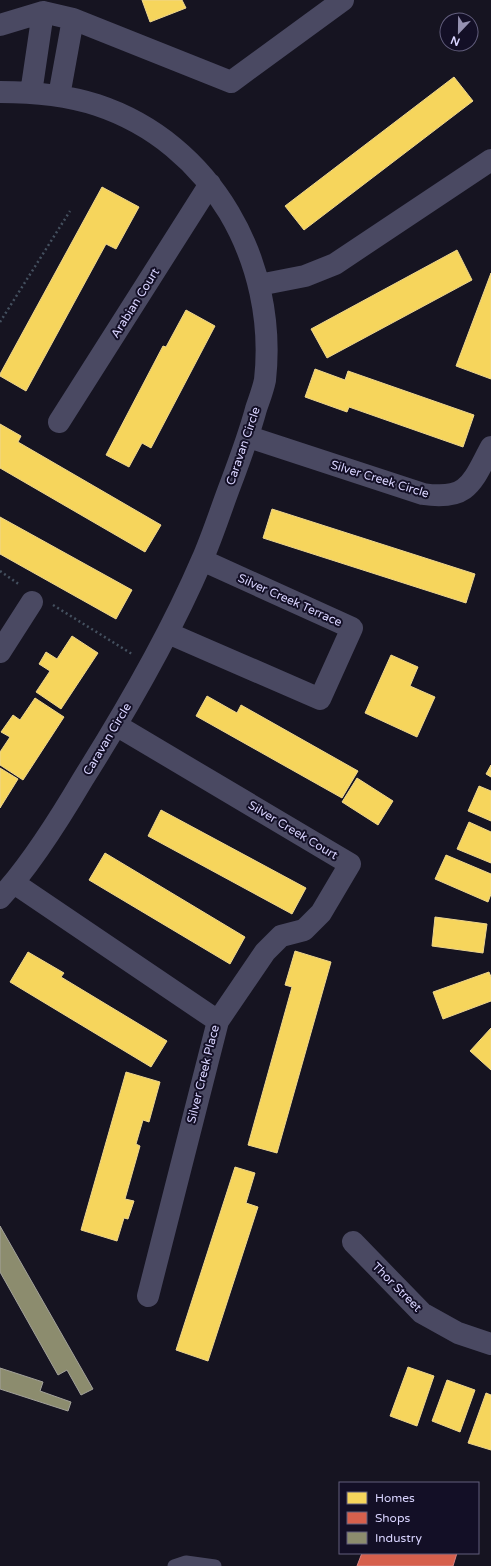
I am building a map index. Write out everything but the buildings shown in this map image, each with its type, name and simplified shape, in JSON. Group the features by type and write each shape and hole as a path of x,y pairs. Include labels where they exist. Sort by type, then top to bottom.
{"street":[{"path":"0,25 35,9 73,19 231,82 343,0"},
{"path":"31,93 35,9"},
{"path":"59,96 73,19"},
{"name":"Caravan Circle","path":"0,92 59,96 98,106 145,129 168,144 193,165 210,184 231,213 243,238 259,285 265,324 266,353 264,382 249,437 202,560 168,633 70,802 7,890"},
{"path":"259,285 304,276 335,264 491,160"},
{"name":"Arabian Court","path":"60,422 210,184"},
{"name":"Silver Creek Circle","path":"249,437 423,494 443,497 462,491 473,480 491,447"},
{"name":"Silver Creek Terrace","path":"168,633 320,699 352,628 202,560"},
{"path":"0,652 34,596"},
{"name":"Silver Creek Court","path":"116,725 350,864 321,913 304,930 281,936 265,952 218,1021"},
{"name":"Silver Creek Place","path":"7,890 218,1021 148,1296"},
{"name":"Thor Street","path":"353,1242 422,1313 458,1333 491,1344"}],"lane":[{"path":"174,1566 186,1562 215,1566"}],"path":[{"path":"0,322 70,211"},
{"path":"0,571 34,596 150,665"}]}
